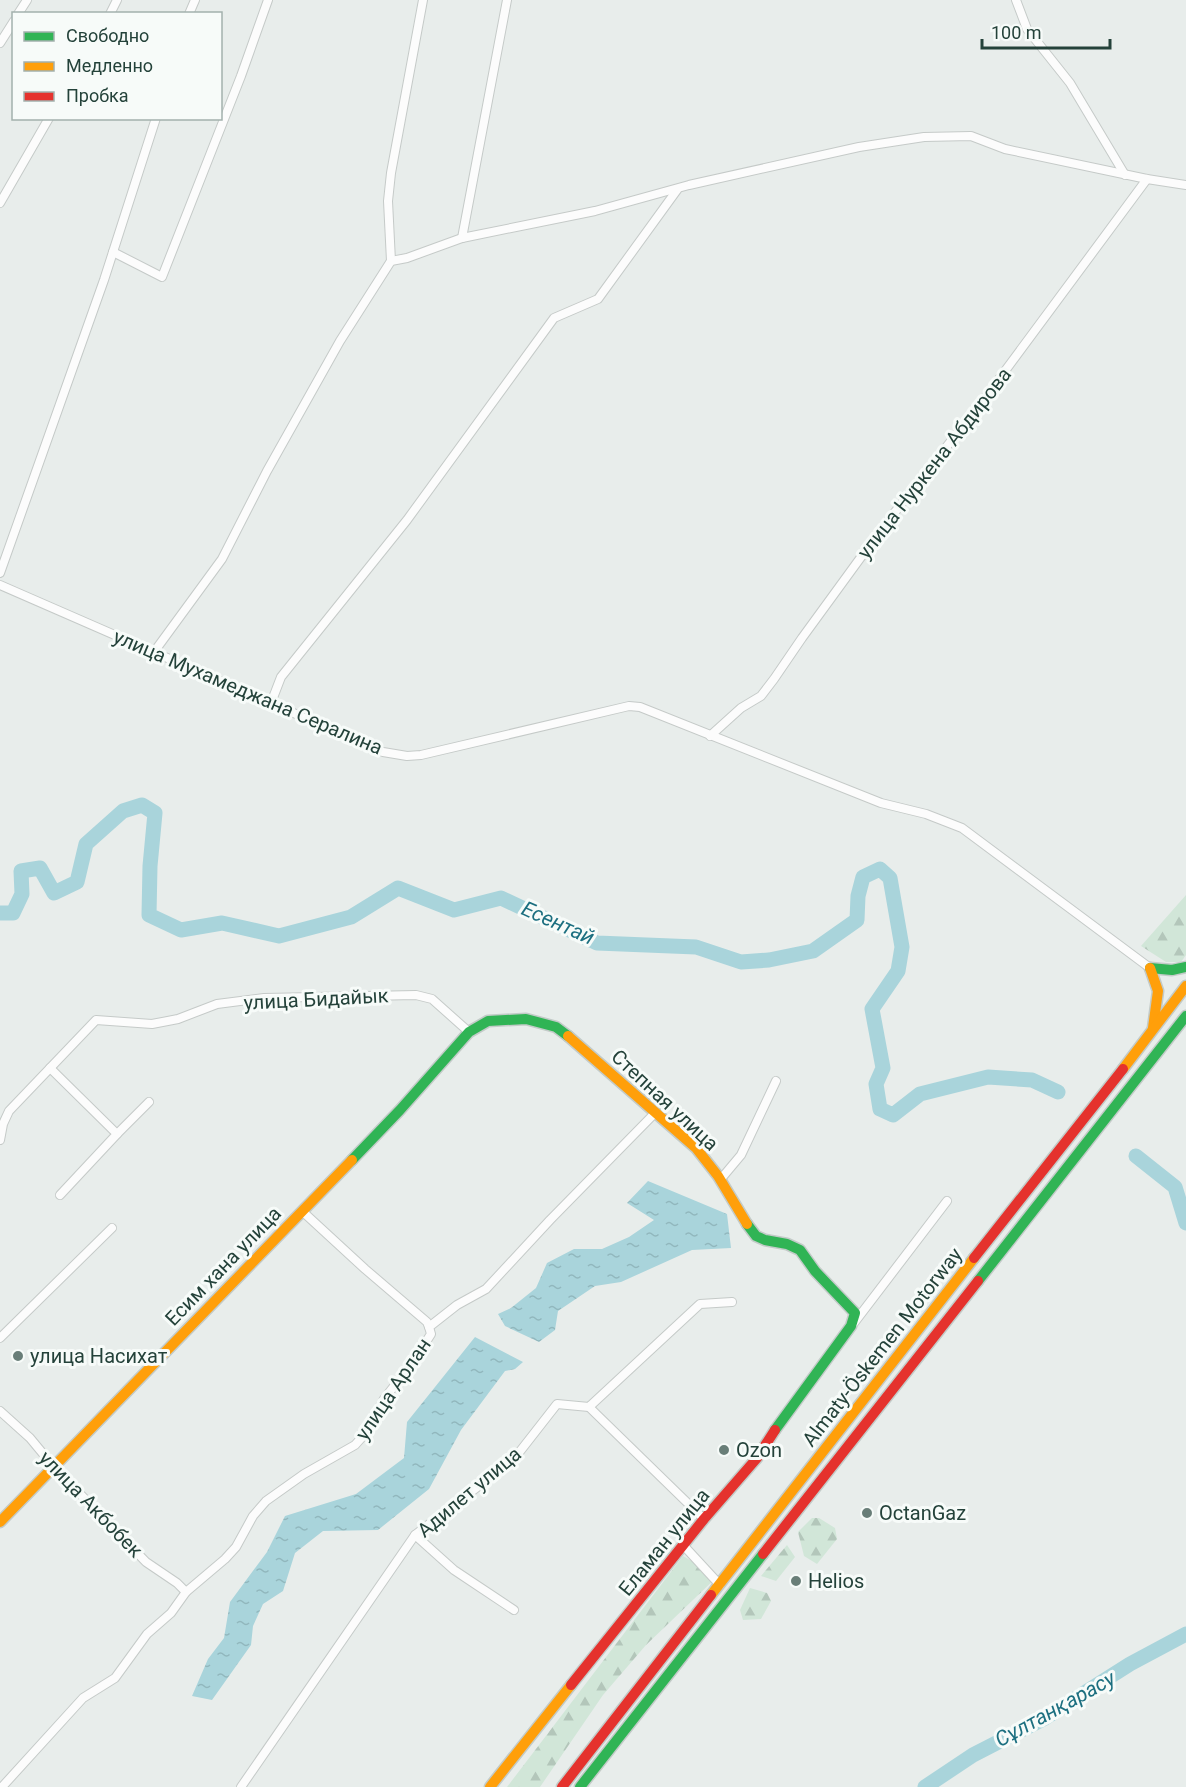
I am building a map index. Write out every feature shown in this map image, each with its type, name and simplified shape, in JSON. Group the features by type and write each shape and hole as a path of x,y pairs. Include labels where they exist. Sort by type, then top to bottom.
{"main road":[{"path":"1152,1032 1158,991 1150,969 1172,970 1186,967"},
{"name":"Almaty-Öskemen Motorway","path":"562,1787 1186,986"},
{"name":"Almaty-Öskemen Motorway","path":"580,1787 1186,1016"},
{"name":"Степная улица","path":"469,1032 488,1021 505,1019 526,1019 556,1027 696,1148 720,1180 756,1236 800,1250 815,1271 855,1313"},
{"name":"Есим хана улица","path":"0,1522 400,1110 469,1032"},
{"name":"Еламан улица","path":"490,1787 704,1519 757,1458 787,1410 851,1326 855,1313"}],"street":[{"path":"113,252 162,277 241,76 268,0"},
{"path":"154,652 222,559 267,471 340,341 391,261 388,201 391,173 423,0"},
{"path":"462,238 507,0"},
{"path":"1016,0 1027,29 1070,83 1125,175"},
{"path":"0,43 12,24"},
{"path":"0,203 48,120"},
{"path":"0,573 113,252 155,120"},
{"path":"391,261 407,258 462,238 596,211 677,189 860,147 924,137 971,136 1005,149 1125,175 1186,185"},
{"name":"улица Нуркена Абдирова","path":"710,736 741,708 760,696 774,679 880,531 986,398 1147,179"},
{"path":"271,703 281,677 407,520 554,318 598,299 677,189"},
{"name":"улица Мухамеджана Сералина","path":"0,585 383,752 406,756 421,755 629,706 640,707 881,803 926,814 962,828 1150,969"},
{"name":"улица Бидайык","path":"50,1068 96,1020 152,1024 178,1019 217,1004 264,998 416,995 432,999 469,1032"},
{"path":"0,1140 3,1124 9,1111 50,1068 117,1134"},
{"path":"720,1180 741,1155 776,1080"},
{"path":"60,1195 149,1102"},
{"name":"улица Арлан","path":"2,1787 83,1698 115,1678 147,1634 171,1613 186,1592 236,1547 253,1516 266,1501 304,1474 355,1445 364,1435 384,1399 432,1334 429,1327 457,1305 486,1289 655,1113"},
{"path":"851,1326 947,1201"},
{"path":"302,1211 427,1322 429,1327"},
{"path":"0,1338 112,1228"},
{"path":"704,1519 589,1407 700,1304 732,1302"},
{"name":"Адилет улица","path":"241,1787 415,1535 514,1459 557,1404 589,1407"},
{"name":"улица Акбобек","path":"0,1411 30,1438 54,1467 146,1562 186,1592"},
{"path":"415,1535 454,1570 514,1610"},
{"path":"684,1546 720,1585"}],"green space":[{"path":"1186,895 1186,955 1181,962 1166,962 1141,946"},
{"path":"812,1518 819,1518 835,1528 837,1539 817,1564 804,1556 798,1532"},
{"path":"787,1545 795,1557 776,1581 761,1576"},
{"path":"683,1556 718,1576 646,1645 603,1695 540,1787 507,1787"},
{"path":"750,1588 767,1593 771,1601 761,1619 743,1620 740,1610"}],"water":[{"path":"648,1181 727,1214 731,1248 692,1250 621,1282 595,1286 558,1311 555,1330 539,1342 505,1326 498,1314 511,1308 536,1288 547,1263 574,1249 602,1249 629,1237 654,1220 627,1203"},
{"path":"475,1337 523,1362 515,1369 505,1371 461,1430 429,1489 378,1530 323,1531 295,1553 283,1591 263,1604 253,1626 251,1645 212,1700 192,1696 208,1659 224,1638 230,1602 267,1552 285,1516 356,1494 404,1458 407,1422"}],"waterway":[{"name":"Есентай","path":"0,913 13,913 22,894 21,871 40,868 54,893 77,882 86,844 123,811 142,805 155,813 150,866 149,915 181,930 222,923 279,936 351,917 398,888 454,910 501,898 597,943 696,947 741,962 769,960 813,951 857,920 858,896 863,877 880,869 890,878 902,947 898,971 872,1009 883,1068 876,1084 880,1109 893,1115 920,1094 988,1077 1032,1080 1058,1092"},
{"name":"Есентай","path":"1136,1156 1175,1187 1186,1223"},
{"name":"Сұлтанқарасу","path":"925,1787 973,1755 1045,1718 1130,1664 1186,1634"}],"traffic: fast":[{"path":"1150,968 1172,970 1186,967"},
{"path":"978,1281 1186,1016"},
{"path":"352,1160 469,1032 488,1021 526,1019 556,1027 568,1036"},
{"path":"747,1224 756,1236 800,1250 815,1271 855,1313 851,1326 775,1430"},
{"path":"580,1787 763,1554"}],"traffic: slow":[{"path":"1150,968 1158,991 1153,1028"},
{"path":"1123,1069 1186,986"},
{"path":"568,1036 696,1148 718,1176 747,1224"},
{"path":"0,1522 352,1160"},
{"path":"711,1595 974,1258"},
{"path":"490,1787 571,1685"}],"traffic: jam":[{"path":"974,1258 1123,1069"},
{"path":"763,1554 978,1281"},
{"path":"571,1685 704,1519 757,1458 775,1430"},
{"path":"562,1787 711,1595"}],"place":[{"name":"улица Насихат","path":"18,1356"},
{"name":"Ozon","path":"724,1450"},
{"name":"OctanGaz","path":"867,1513"},
{"name":"Helios","path":"796,1581"}]}
